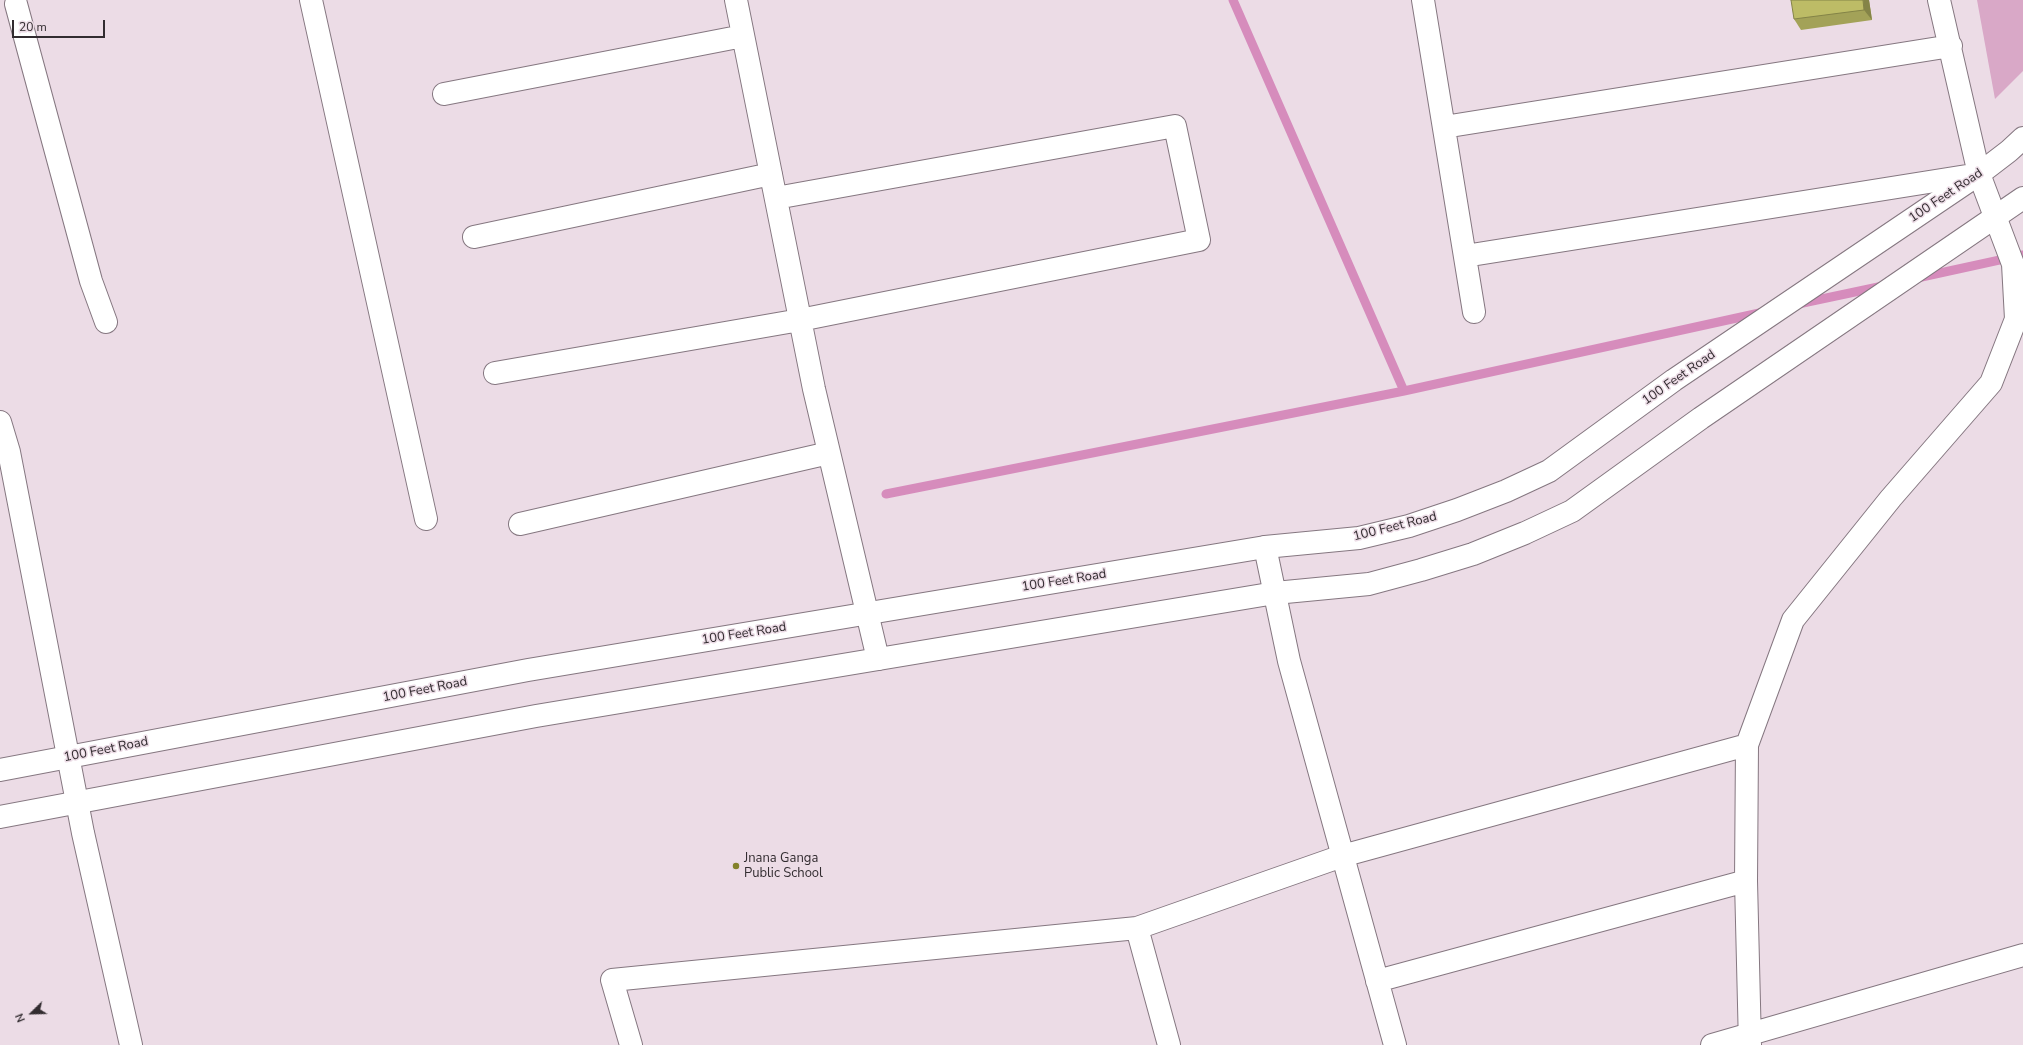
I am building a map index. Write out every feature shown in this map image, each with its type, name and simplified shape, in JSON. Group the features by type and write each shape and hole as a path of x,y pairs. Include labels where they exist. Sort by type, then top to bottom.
{"street":[{"path":"310,0 426,519"},
{"path":"736,0 800,320 829,453 878,659"},
{"path":"1423,0 1474,312"},
{"path":"1750,1040 1746,881 1747,745 1793,620 1891,498 1991,383 2016,319 2013,264 1979,174 1939,0"},
{"path":"16,4 91,282 106,322"},
{"path":"444,94 743,36"},
{"path":"1444,127 1950,46"},
{"path":"495,373 800,320 1199,240 1175,126 776,198"},
{"name":"100 Feet Road","path":"0,770 528,670 1265,547 1359,538 1409,526 1492,496 1549,471 1674,380 1979,174 2023,138"},
{"path":"474,237 771,174"},
{"path":"1465,256 1979,174"},
{"path":"0,817 536,716 1275,593 1369,584 1421,570 1473,554 1525,533 1572,511 1701,418 2023,198"},
{"path":"0,422 11,460 77,802 131,1045"},
{"path":"520,524 829,453"},
{"path":"1265,547 1289,661 1395,1045"},
{"path":"631,1045 612,980 1137,928 1342,856 1747,745"},
{"path":"1377,980 1746,881"},
{"path":"1137,928 1169,1045"},
{"path":"1712,1045 1750,1040 2023,954"}],"shaded area":[{"path":"1977,0 2023,0 2023,71 1995,99"}],"building":[{"path":"1791,0 1863,0 1864,10 1794,19"}],"waterway":[{"path":"1233,0 1404,391"},
{"path":"1917,278 2023,255"},
{"path":"1798,304 1883,286"},
{"path":"886,494 1404,391 1764,312"}],"place":[{"name":"Jnana Ganga Public School","path":"736,866"}]}
